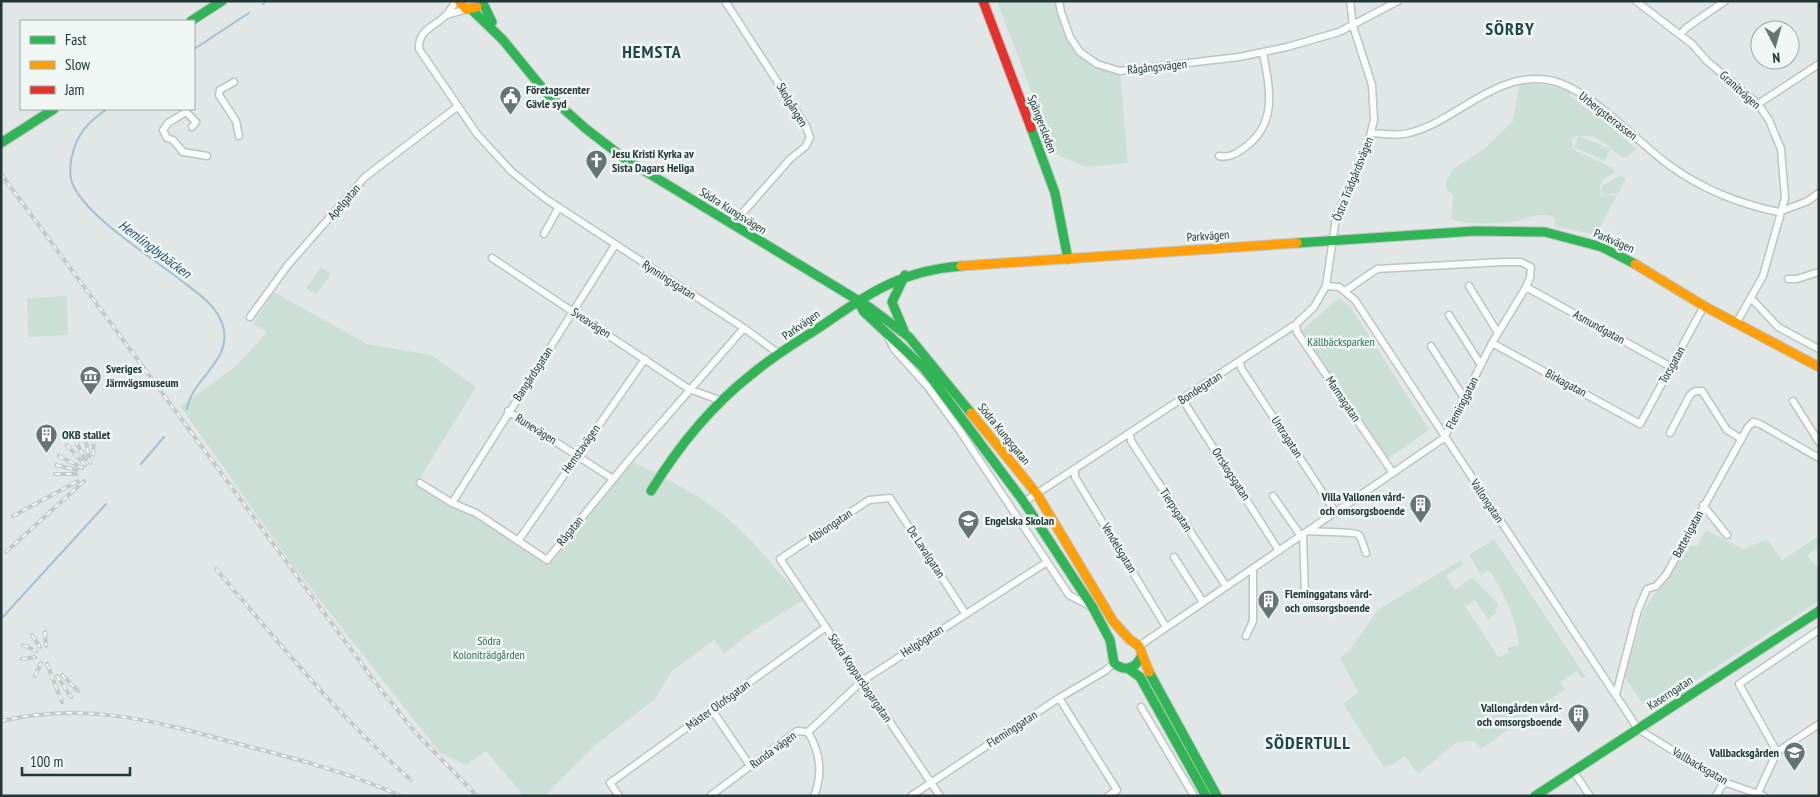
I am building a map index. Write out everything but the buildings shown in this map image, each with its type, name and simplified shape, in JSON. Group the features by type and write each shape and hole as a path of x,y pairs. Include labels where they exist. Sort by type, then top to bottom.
{"main road":[{"path":"193,20 222,1"},
{"name":"Södra Kungsvägen","path":"458,1 495,29"},
{"path":"470,9 478,7 481,1"},
{"name":"Södra Kungsvägen","path":"481,1 495,29 549,96 577,121 625,159 858,301"},
{"name":"Spängersleden","path":"983,1 1055,194 1067,245 1068,259"},
{"path":"1,143 52,110"},
{"name":"Parkvägen","path":"651,491 685,442 744,380 858,301 906,274 938,268 1475,231 1545,232 1602,246 1622,256 1704,306 1819,367"},
{"path":"906,274 892,302 906,334"},
{"name":"Södra Kungsgatan","path":"858,301 864,312 924,368 1024,502 1093,608 1110,640 1114,663"},
{"name":"Södra Kungsgatan","path":"858,301 906,334 1037,494 1113,621 1129,639 1139,646"},
{"name":"Kaserngatan","path":"1535,796 1819,611"},
{"path":"1112,648 1118,642 1129,639"},
{"path":"1139,646 1141,657 1217,796"},
{"path":"1129,669 1137,665 1141,657"},
{"path":"1114,663 1120,668 1129,669 1140,677 1206,796"}],"street":[{"path":"446,15 458,1"},
{"name":"Skolgången","path":"725,1 806,126 810,138 805,147 790,159 732,225"},
{"name":"Rågångsvägen","path":"1060,1 1061,12 1070,37 1080,52 1097,64 1120,71 1201,63 1263,53 1324,37 1353,26"},
{"name":"Östra Trädgårdsvägen","path":"1332,240 1336,217 1371,133 1374,120 1372,85 1353,26 1350,1"},
{"path":"1353,26 1398,1"},
{"name":"Granitvägen","path":"1636,1 1692,44 1707,61 1758,104 1769,120 1781,149 1785,198 1779,212 1763,276 1737,322"},
{"path":"1680,35 1686,28 1725,1"},
{"path":"446,15 470,9"},
{"name":"Rynningsgatan","path":"446,15 426,30 419,40 423,57 480,138 504,165 559,207 744,328 779,354"},
{"path":"1220,156 1228,157 1237,153 1261,135 1269,104 1263,53"},
{"path":"1758,104 1819,64"},
{"name":"Urbergsterrassen","path":"1371,133 1392,135 1412,133 1476,97 1505,85 1531,80 1552,81 1580,93 1669,165 1702,186 1725,197 1779,212"},
{"path":"234,82 220,90 219,95 236,121 239,136"},
{"name":"Apelgatan","path":"250,317 288,265 365,177 457,107"},
{"path":"192,127 196,122 186,112 168,123 163,130 167,138 172,140 183,152 207,156"},
{"path":"1779,212 1808,201 1819,193"},
{"path":"544,234 559,207"},
{"name":"Bondegatan","path":"1024,502 1296,324 1314,307 1326,286 1332,240"},
{"name":"Bangårdsgatan","path":"452,503 508,411 615,245"},
{"name":"Sveavägen","path":"492,258 689,389"},
{"name":"Fleminggatan","path":"1139,646 1444,438 1492,343 1526,287 1531,267 1521,262 1502,262 1377,269 1344,291"},
{"path":"1788,279 1797,279 1819,272"},
{"path":"1326,286 1339,287 1344,291"},
{"path":"1469,286 1498,333"},
{"name":"Asmundgatan","path":"1526,287 1671,367"},
{"name":"Vallongatan","path":"1344,291 1355,300 1444,438 1638,729"},
{"path":"1751,298 1778,327 1819,349"},
{"name":"Torsgatan","path":"1640,424 1704,306"},
{"path":"1450,315 1481,365"},
{"name":"Marmagatan","path":"1296,324 1297,332 1393,473"},
{"name":"Rågatan","path":"420,483 452,503 476,513 547,560 689,389 744,328"},
{"name":"Södra Kungsgatan","path":"886,331 894,349 928,387 960,431 1069,596 1093,608"},
{"name":"Birkagatan","path":"1492,343 1640,424"},
{"path":"1431,346 1464,398"},
{"name":"Hemstavägen","path":"518,541 645,359"},
{"name":"Untragatan","path":"1240,361 1241,368 1336,513"},
{"path":"689,389 722,401"},
{"path":"1670,433 1690,395 1695,391 1702,390 1727,430 1740,438"},
{"name":"Orrskogsgatan","path":"1186,397 1186,405 1279,551"},
{"path":"1793,401 1819,442"},
{"name":"Runevägen","path":"508,411 613,479"},
{"name":"Batterigatan","path":"1616,694 1638,610 1647,589 1656,586 1666,575 1740,438 1753,422 1819,458"},
{"name":"Tierpsgatan","path":"1130,433 1131,441 1226,586"},
{"name":"Vendelsgatan","path":"1075,469 1075,477 1166,626"},
{"path":"1273,496 1304,534 1304,594"},
{"name":"Albiongatan","path":"780,559 869,500 883,497"},
{"name":"De Lavalgatan","path":"883,497 890,498 895,505 965,613"},
{"path":"1703,505 1726,535"},
{"path":"1304,534 1355,532 1359,534 1366,553"},
{"path":"1174,558 1203,602"},
{"name":"Södra Kopparslagargatan","path":"780,559 940,796"},
{"name":"Helgögatan","path":"808,732 862,680 1047,562"},
{"path":"1246,636 1253,621 1253,569"},
{"name":"Mäster Olofsgatan","path":"619,796 610,784 826,628"},
{"path":"1777,752 1739,684 1819,630"},
{"name":"Fleminggatan","path":"911,796 1059,698 1105,671 1114,663"},
{"path":"1059,698 1117,790 1108,796"},
{"path":"1141,707 1194,796"},
{"path":"712,710 751,766"},
{"path":"1761,794 1777,752 1819,724"},
{"name":"Vallbacksgatan","path":"1638,729 1724,782 1761,794"},
{"name":"Runda vägen","path":"710,796 796,731 808,732 819,759 820,781 814,796"},
{"path":"1573,771 1590,796"},
{"path":"1716,796 1724,782"}],"green space":[{"path":"997,1 1059,1 1073,47 1120,71 1128,163 1086,167 1055,154"},
{"path":"1527,83 1546,85 1569,91 1572,98 1597,116 1601,111 1611,119 1607,124 1637,149 1627,157 1622,157 1593,137 1580,136 1572,138 1572,148 1577,152 1606,164 1616,172 1604,179 1600,185 1601,196 1617,195 1596,235 1554,226 1556,218 1544,215 1497,223 1470,223 1451,218 1453,195 1446,189 1446,182 1453,169 1484,149 1513,121 1519,85"},
{"path":"1579,136 1610,149 1605,161 1574,147"},
{"path":"1621,175 1626,179 1618,193 1602,195 1602,186"},
{"path":"321,267 331,274 316,295 306,288"},
{"name":"Södra Koloniträdgården","path":"274,292 367,344 431,355 476,387 420,478 546,561 629,460 685,489 716,509 751,541 804,600 754,630 724,654 714,640 671,672 656,698 593,747 545,796 524,796 486,751 466,765 440,753 294,567 180,406 236,366 267,332 253,324"},
{"path":"67,296 68,335 28,337 27,298"},
{"name":"Källbäcksparken","path":"1339,298 1350,306 1429,430 1387,459 1301,331"},
{"path":"1706,530 1743,549 1767,539 1782,560 1819,536 1819,545 1807,556 1819,569 1819,601 1662,702 1643,704 1624,676 1645,608 1687,545 1697,546"},
{"path":"1494,539 1586,677 1582,679 1577,671 1560,682 1565,689 1481,749 1475,741 1457,742 1418,774 1405,756 1392,765 1384,767 1343,704 1358,692 1340,658 1348,652 1379,609 1461,560 1464,564 1446,576 1455,590 1472,577 1499,605 1495,609 1497,613 1488,619 1475,600 1465,606 1499,658 1509,652 1507,648 1519,645 1509,606 1500,588 1489,570 1481,575 1469,555"}],"waterway":[{"name":"Hemlingbybäcken","path":"263,4 266,1"},
{"name":"Hemlingbybäcken","path":"195,48 249,13"},
{"name":"Hemlingbybäcken","path":"106,110 84,129 77,141 70,167 73,185 81,198 106,224 207,301 216,312 223,326 222,350 190,398 187,409"},
{"name":"Hemlingbybäcken","path":"141,464 164,437"},
{"name":"Hemlingbybäcken","path":"1,619 106,504"}],"railway":[{"path":"1,174 375,682 415,732 477,796"},
{"path":"93,455 94,436"},
{"path":"85,437 90,463"},
{"path":"75,440 85,459"},
{"path":"67,445 85,465"},
{"path":"59,456 82,468"},
{"path":"56,465 77,470"},
{"path":"55,474 76,474"},
{"path":"13,516 78,481"},
{"path":"6,552 84,481"},
{"path":"216,569 334,705 384,756 411,780"},
{"path":"45,632 46,646"},
{"path":"32,635 40,647"},
{"path":"23,645 36,651"},
{"path":"22,659 35,657"},
{"path":"35,676 41,663"},
{"path":"47,664 62,702"},
{"path":"62,675 78,691"},
{"path":"57,676 71,697"},
{"path":"1,721 33,715 64,713 94,714 152,722 303,761 343,773 401,796"}],"traffic: fast":[{"path":"193,20 222,1"},
{"path":"482,1 492,22"},
{"path":"472,10 503,40 548,95 585,128 625,159 869,307 909,337 971,413"},
{"path":"1,143 52,110"},
{"path":"1031,128 1055,193 1068,259"},
{"path":"1297,243 1475,231 1545,232 1602,247 1635,264"},
{"path":"651,491 672,459 709,413 737,386 784,350 868,295 884,287 919,273 961,266"},
{"path":"904,331 892,302 905,275"},
{"path":"858,301 864,312 924,368 1024,502 1093,608 1110,640 1114,663 1122,668 1129,668 1136,664 1141,657"},
{"path":"1535,796 1819,611"},
{"path":"1129,669 1140,677 1206,796"},
{"path":"1149,672 1217,796"}],"traffic: slow":[{"path":"459,1 466,9 477,7"},
{"path":"961,266 1297,243"},
{"path":"1635,264 1704,306 1819,367"},
{"path":"971,413 1037,494 1113,621 1129,639 1139,646 1149,672"}],"traffic: jam":[{"path":"983,1 1031,128"}],"place":[{"name":"Företagscenter Gävle syd","path":"510,116"},
{"name":"Jesu Kristi Kyrka av Sista Dagars Heliga","path":"596,180"},
{"name":"Sveriges Järnvägsmuseum","path":"90,395"},
{"name":"OKB stallet","path":"46,454"},
{"name":"Villa Vallonen vård- och omsorgsboende","path":"1421,523"},
{"name":"Engelska Skolan","path":"969,540"},
{"name":"Fleminggatans vård- och omsorgsboende","path":"1269,620"},
{"name":"Vallongården vård- och omsorgsboende","path":"1578,734"},
{"name":"Vallbacksgården","path":"1795,772"}],"district":[{"name":"SÖRBY","path":"1510,29"},
{"name":"HEMSTA","path":"652,52"},
{"name":"SÖDERTULL","path":"1308,743"}]}
